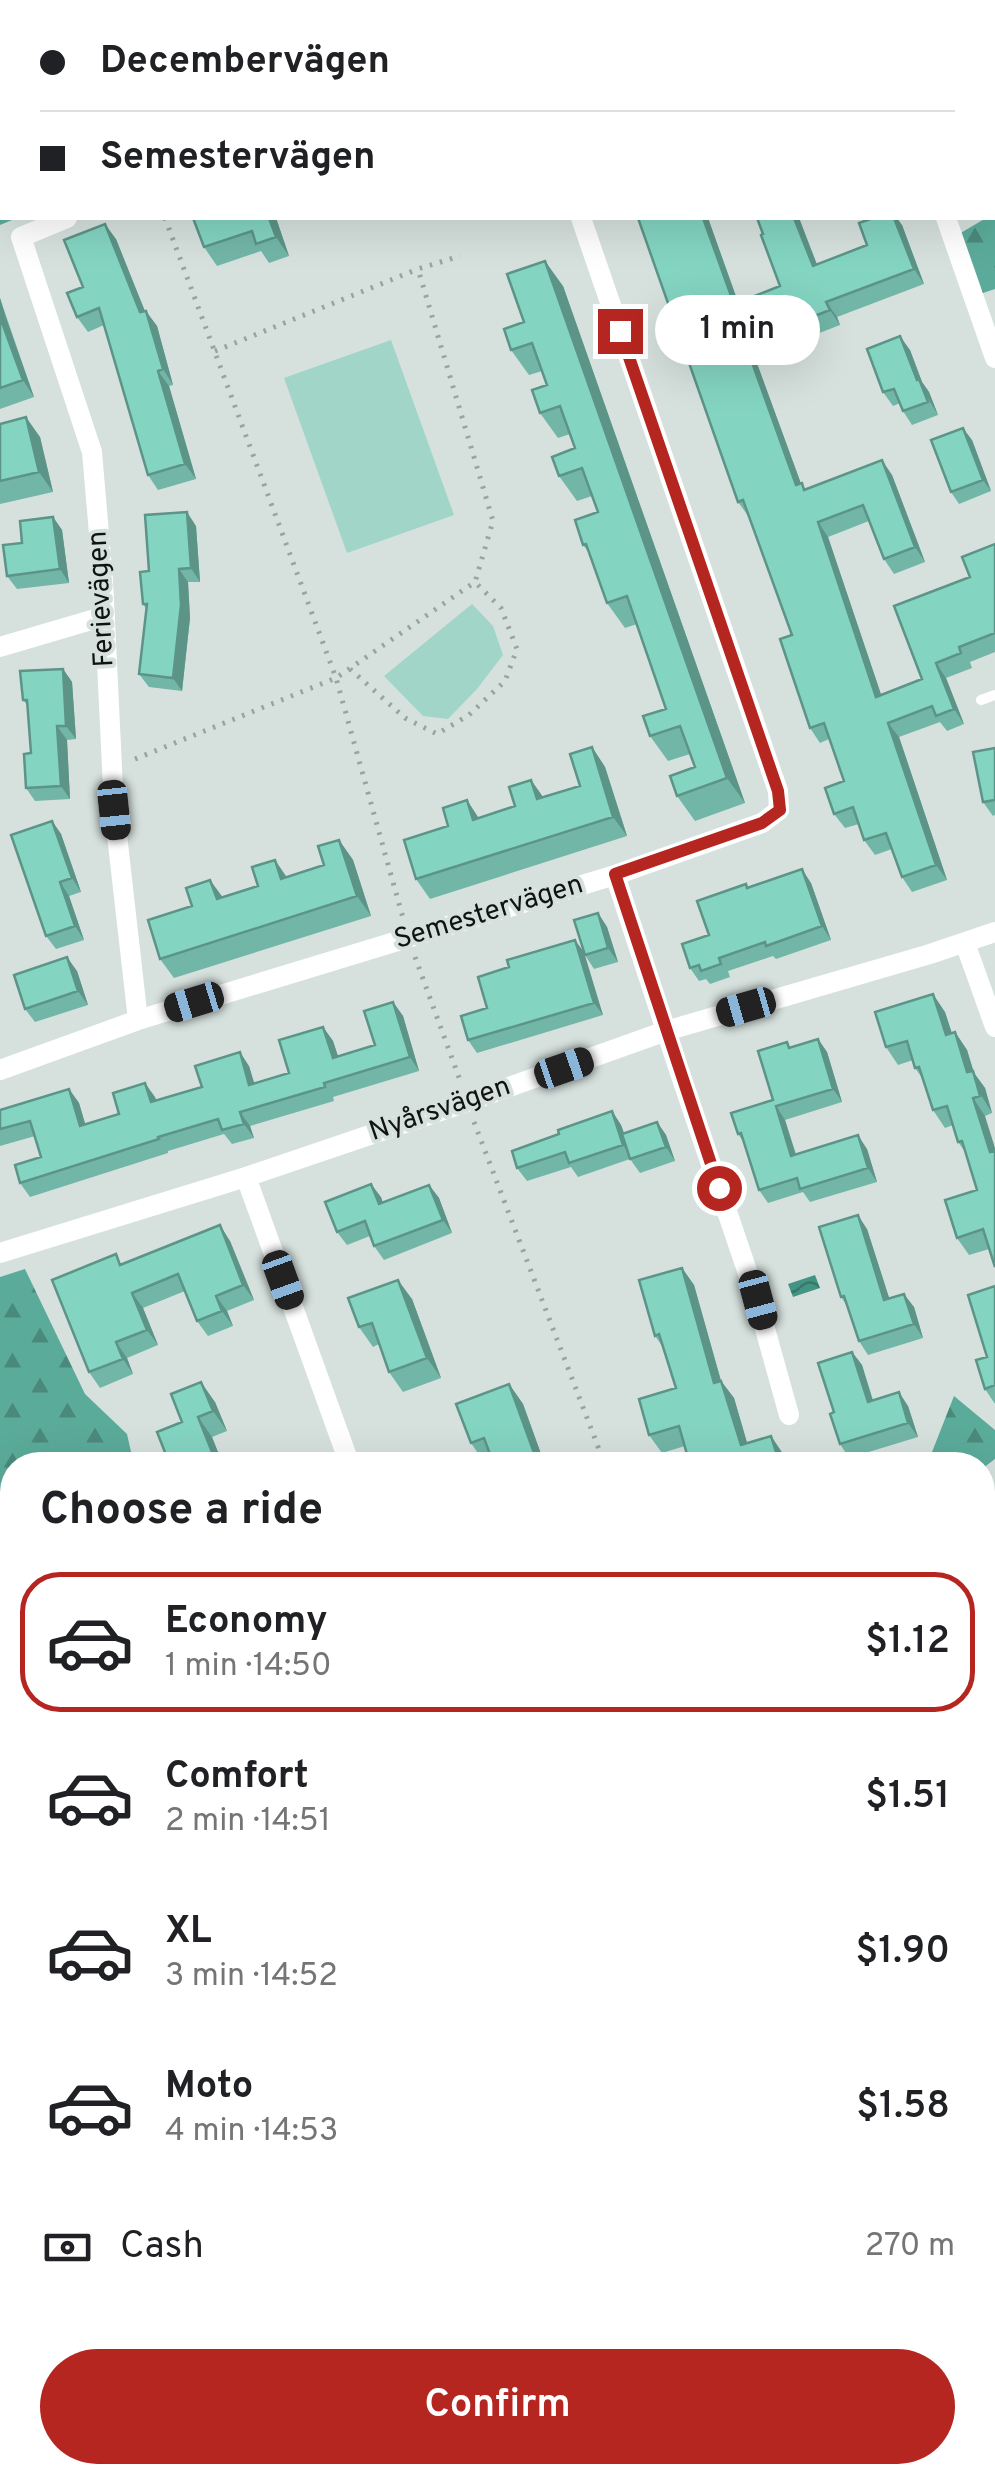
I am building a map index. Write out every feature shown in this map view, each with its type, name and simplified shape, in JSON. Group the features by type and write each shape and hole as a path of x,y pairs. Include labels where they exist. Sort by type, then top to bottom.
{"street":[{"name":"Ferievägen","path":"61,220 21,237 92,452 105,616 110,768 138,1020"},
{"name":"Semestervägen","path":"0,1070 138,1020 615,874 762,823 780,810 778,791 582,220"},
{"path":"947,220 995,358"},
{"path":"0,647 105,616"},
{"path":"615,874 758,1300 789,1415"},
{"name":"Nyårsvägen","path":"0,1253 246,1177 666,1031 995,932"},
{"path":"965,942 995,1027"},
{"path":"246,1177 345,1452"}],"lane":[{"path":"981,700 995,694"}],"path":[{"path":"166,220 336,678 409,938 600,1452"},
{"path":"215,351 418,269 460,256"},
{"path":"110,768 336,678 475,582 493,521 418,269"},
{"path":"350,669 404,718 437,734 469,715 505,680 518,649 501,608 475,582"}],"shaded area":[{"path":"391,340 454,515 347,553 284,378"},
{"path":"472,604 493,626 503,655 448,719 423,716 384,676"}],"green space":[{"path":"983,220 995,220 995,289 980,294 959,234"},
{"path":"25,1269 85,1394 127,1434 131,1452 0,1452 0,1277"},
{"path":"954,1396 995,1430 995,1452 932,1452"}],"water":[{"path":"815,1275 820,1288 793,1297 788,1284"}],"building":[{"path":"194,220 270,220 276,237 256,244 252,231 204,247"},
{"path":"639,220 704,220 734,304 780,286 758,220 795,220 813,266 867,245 859,223 895,220 914,269 826,302 830,310 745,343 796,485 802,483 804,490 882,460 915,547 884,559 863,505 818,522 876,697 922,679 894,606 970,577 962,557 995,544 995,633 959,647 961,653 936,663 954,709 936,716 932,706 888,723 936,865 902,877 886,833 864,840 853,807 834,814 825,788 844,781 824,723 810,728 780,639 792,635 743,500 738,502"},
{"path":"105,224 140,312 146,311 163,369 158,371 185,464 148,475 99,308 77,317 67,293 83,287 64,240"},
{"path":"545,261 727,778 677,796 670,776 695,767 680,726 650,736 643,716 666,709 627,596 607,603 586,544 583,545 575,520 598,512 582,468 559,476 552,457 575,448 560,406 540,413 532,390 547,385 532,343 511,350 504,329 524,322 507,274"},
{"path":"0,317 23,380 0,388"},
{"path":"900,336 928,402 903,411 894,389 883,392 867,349"},
{"path":"26,417 39,472 0,481 0,424"},
{"path":"963,428 983,480 951,492 931,440"},
{"path":"187,512 191,568 179,569 181,605 173,678 139,674 147,604 143,604 140,572 149,571 145,515"},
{"path":"53,517 60,569 7,576 3,545 22,543 20,521"},
{"path":"63,669 66,726 57,726 61,786 26,788 24,754 31,753 27,700 23,700 20,671"},
{"path":"592,747 613,817 416,879 404,840 448,826 443,808 467,800 473,820 515,806 509,787 531,780 537,799 580,786 570,754"},
{"path":"995,748 995,800 983,802 973,752"},
{"path":"52,821 72,878 60,882 75,926 46,936 11,835"},
{"path":"339,840 357,896 160,959 148,920 192,906 186,888 210,880 217,899 258,886 252,867 275,860 281,879 324,865 318,846"},
{"path":"802,869 822,926 719,958 721,964 701,971 699,965 690,968 682,944 709,935 697,901"},
{"path":"598,913 608,948 585,955 574,920"},
{"path":"575,940 594,1003 468,1040 461,1016 487,1008 478,977 509,967 507,960"},
{"path":"67,957 78,991 25,1009 14,975"},
{"path":"933,994 946,1035 955,1032 967,1072 973,1071 980,1096 973,1098 990,1152 995,1151 995,1267 983,1229 957,1238 945,1200 977,1190 947,1106 933,1110 907,1041 886,1047 875,1012"},
{"path":"393,1002 410,1057 240,1112 244,1124 222,1130 218,1119 20,1183 15,1165 41,1157 30,1121 0,1129 0,1110 69,1089 80,1126 119,1114 113,1093 145,1083 151,1102 202,1087 195,1066 240,1052 249,1085 289,1073 279,1040 323,1027 333,1058 375,1045 364,1011"},
{"path":"818,1039 833,1089 776,1106 791,1156 858,1135 868,1168 800,1189 797,1178 759,1190 731,1113 773,1100 758,1051 787,1042 789,1048"},
{"path":"612,1111 623,1145 569,1163 565,1152 517,1168 512,1151"},
{"path":"657,1122 666,1147 630,1159 622,1134"},
{"path":"371,1184 379,1204 429,1185 443,1220 374,1246 365,1221 337,1232 325,1202"},
{"path":"858,1215 884,1300 904,1294 914,1324 859,1341 819,1227"},
{"path":"220,1225 243,1285 216,1296 222,1311 197,1321 178,1274 132,1293 147,1330 116,1342 123,1359 89,1372 52,1280 116,1254 120,1265"},
{"path":"682,1268 714,1383 721,1381 741,1445 771,1436 776,1452 686,1452 679,1426 649,1435 639,1399 676,1388 659,1334 655,1336 639,1280"},
{"path":"398,1280 427,1358 389,1372 372,1323 359,1327 348,1298"},
{"path":"995,1286 995,1385 985,1389 976,1360 987,1357 968,1295"},
{"path":"852,1352 868,1402 899,1392 908,1423 840,1444 818,1363"},
{"path":"201,1382 213,1411 198,1417 212,1452 165,1452 157,1432 182,1422 171,1394"},
{"path":"509,1384 534,1452 489,1452 484,1438 471,1443 456,1404"}],"route":[{"path":"620,331 778,791 780,810 762,823 615,874 719,1188"}]}
